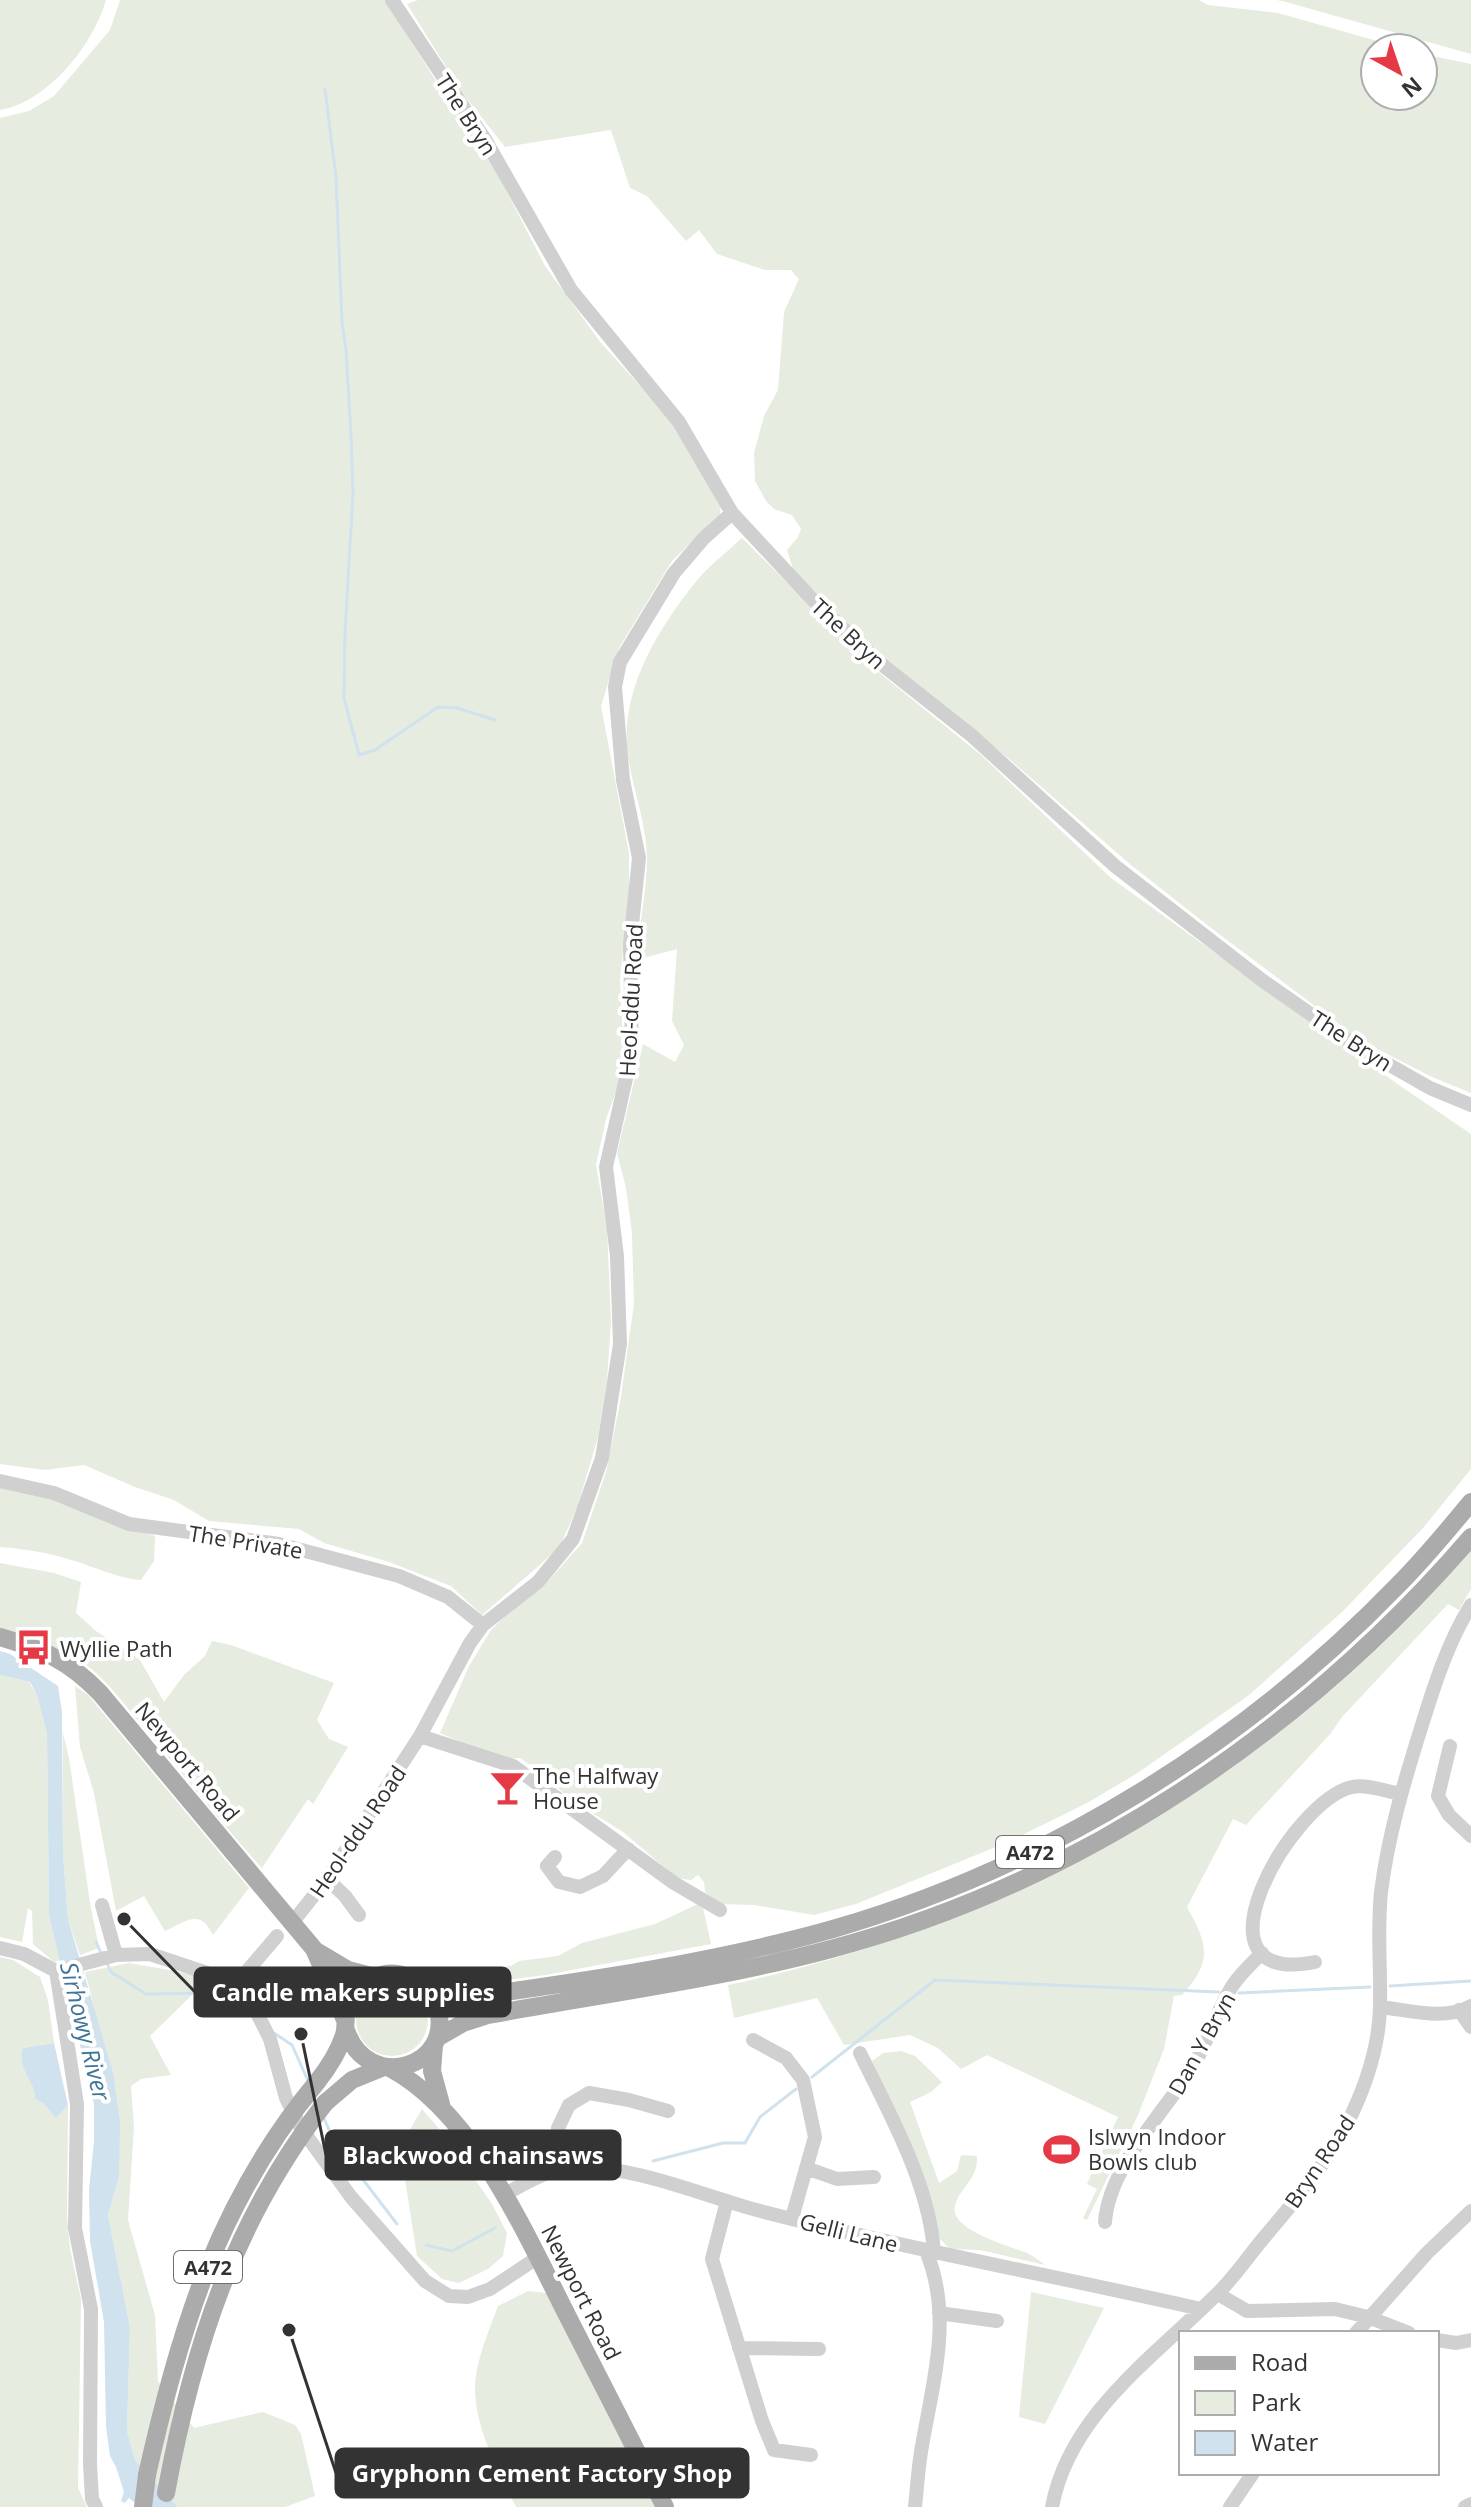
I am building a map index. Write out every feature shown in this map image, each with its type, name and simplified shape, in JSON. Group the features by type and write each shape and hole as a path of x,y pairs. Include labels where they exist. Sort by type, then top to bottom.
{"main road":[{"name":"A472","path":"424,1987 451,1997 471,1997 746,1950 858,1921 1016,1859 1126,1801 1260,1709 1372,1612 1471,1502"},
{"name":"A472","path":"435,2042 456,2026 479,2017 830,1950 925,1920 1035,1873 1125,1826 1199,1779 1274,1725 1410,1605 1471,1537"},
{"name":"Newport Road","path":"0,1637 67,1662 82,1674 148,1749 284,1930 348,1970 375,1977"},
{"name":"Newport Road","path":"314,1949 345,2025"},
{"path":"391,1974 404,1976 424,1987 436,2005 439,2021 435,2042 418,2060 387,2068 372,2063 352,2045 345,2025 348,2005 357,1990 375,1977 391,1974"},
{"name":"A472","path":"143,2507 147,2475 175,2360 228,2216 270,2145 332,2062 345,2025"},
{"name":"Newport Road","path":"435,2042 433,2078 442,2107"},
{"name":"A472","path":"165,2507 174,2451 202,2338 233,2256 259,2202 325,2103 352,2080 387,2068"},
{"name":"Newport Road","path":"387,2068 413,2081 442,2107 503,2195 665,2507"}],"street":[{"name":"The Bryn","path":"392,0 486,141 571,290 679,422 732,513 813,600 885,667 971,735 1115,866 1263,981 1358,1047 1430,1088 1471,1105"},
{"name":"Heol-ddu Road","path":"237,1983 327,1879 420,1736 470,1643 483,1625 538,1582 573,1539 602,1458 620,1344 618,1272 606,1167 632,1052 630,944 639,858 623,780 615,687 620,662 674,573 704,538 732,513"},
{"name":"The Private","path":"0,1481 54,1493 129,1524 279,1544 399,1576 448,1597 483,1625"},
{"name":"Bryn Road","path":"1052,2507 1072,2453 1098,2411 1149,2357 1218,2294 1303,2191 1333,2149 1367,2078 1381,2007 1378,1935 1381,1894 1400,1794 1429,1702 1453,1640 1471,1605"},
{"path":"420,1736 513,1766 674,1883 720,1910"},
{"path":"1450,1746 1438,1796 1449,1815 1471,1836"},
{"path":"1315,1962 1281,1966 1262,1953 1253,1936 1251,1920 1265,1880 1295,1833 1327,1800 1344,1789 1358,1786 1400,1794"},
{"path":"555,1857 547,1866 559,1882 580,1887 603,1876 628,1849"},
{"path":"327,1879 355,1910 339,1915"},
{"path":"102,1905 114,1955"},
{"path":"0,1948 24,1954 56,1971 114,1955 150,1954 237,1983 270,2039 286,2098 301,2128 360,2208 425,2281 449,2296 468,2297 490,2289 537,2258"},
{"name":"Dan Y Bryn","path":"1105,2222 1108,2198 1116,2183 1143,2137 1194,2065 1234,1984 1262,1953"},
{"path":"56,1971 77,2104 75,2228 91,2309 90,2464 92,2499 96,2507"},
{"path":"1381,2007 1436,2014 1465,2008 1471,2027"},
{"path":"753,2040 786,2058 803,2080 815,2137 792,2218"},
{"path":"860,2053 889,2113 923,2197 931,2226 930,2252 939,2313 940,2351 921,2453 915,2507"},
{"path":"573,2166 558,2128 569,2105 589,2093 668,2111"},
{"name":"Gelli Lane","path":"503,2195 573,2166 646,2176 727,2201 930,2252 1029,2270 1201,2309"},
{"path":"806,2168 837,2179 874,2177"},
{"path":"727,2201 712,2259 762,2421 774,2450 811,2455"},
{"path":"1358,2331 1427,2253 1471,2211"},
{"path":"1218,2294 1247,2311 1335,2309 1368,2317 1404,2331"},
{"path":"939,2313 997,2321"},
{"path":"1439,2340 1456,2343 1471,2340"},
{"path":"739,2348 819,2349"},
{"path":"1230,2507 1252,2475"},
{"path":"1465,2507 1471,2504"}],"green space":[{"path":"0,0 106,0 91,35 66,69 35,96 0,110"},
{"path":"120,0 385,0 436,81 482,144 545,266 601,343 672,421 721,504 720,515 672,561 619,648 601,706 629,853 629,890 620,980 623,1043 620,1081 606,1119 596,1165 607,1228 611,1322 607,1380 598,1437 577,1508 559,1548 482,1615 451,1586 389,1562 324,1543 299,1529 209,1521 174,1500 84,1465 45,1470 0,1464 0,118 29,111 54,96 110,30"},
{"path":"418,0 1199,0 1208,5 1278,13 1359,36 1359,112 1439,112 1439,57 1471,64 1471,1093 1360,1040 1215,931 1131,865 1008,758 909,680 794,572 787,550 801,529 792,515 774,509 766,501 755,481 754,453 764,416 778,390 784,312 799,279 791,270 765,270 717,254 699,230 686,241 647,196 630,188 611,130 505,147 461,91 407,4"},
{"path":"1277,0 1471,0 1471,54 1439,45 1439,32 1393,32"},
{"path":"742,538 876,670 981,755 1111,878 1471,1134 1471,1469 1423,1528 1342,1612 1248,1696 1136,1774 1087,1803 1008,1842 856,1904 814,1915 754,1905 719,1904 705,1892 704,1882 698,1875 691,1880 677,1878 623,1832 570,1799 520,1758 505,1759 440,1733 469,1666 491,1630 543,1587 582,1543 606,1472 620,1403 634,1304 632,1233 617,1153 643,1044 675,1062 684,1045 672,1021 677,949 636,960 647,857 628,756 629,709 643,664 666,622 699,578"},
{"path":"0,1488 51,1496 104,1520 155,1536 154,1561 141,1580 56,1556 0,1547"},
{"path":"1471,1550 1471,1589 1459,1610 1448,1604 1246,1825 1233,1819 1187,1907 1203,1943 1203,1962 1182,1995 1174,1996 1164,2049 1138,2115 1087,2220 1083,2218 1097,2189 1087,2184 1118,2117 987,2055 961,2069 938,2048 910,2035 844,2045 817,1998 734,2018 728,1985 834,1958 938,1923 1039,1880 1136,1829 1228,1770 1315,1704 1396,1631"},
{"path":"0,1563 54,1573 81,1582 76,1613 96,1631 140,1660 164,1702 184,1675 205,1656 212,1641 231,1645 334,1683 317,1720 329,1739 348,1747 313,1804 308,1799 262,1868 103,1679 84,1663 56,1648 0,1628"},
{"path":"0,1675 29,1682 37,1695 47,1734 49,1916 60,1960 54,1962 33,1944 32,1911 28,1908 22,1942 0,1937"},
{"path":"75,1686 88,1695 249,1888 213,1935 198,1919 165,1931 144,1896 116,1911 94,1793 80,1747"},
{"path":"63,1733 99,1948 80,1955 68,1919 63,1854"},
{"path":"698,1904 703,1908 711,1944 545,1975 469,1985 450,1981 453,1972 511,1966 519,1961 558,1956 582,1943 655,1924"},
{"path":"0,1957 13,1960 40,1977 48,2000 54,2043 23,2048 23,2067 35,2099 43,2103 56,2118 68,2105 67,2215 70,2249 81,2299 78,2488 87,2507 0,2507"},
{"path":"129,1963 191,1975 225,1989 217,1996 213,1993 193,1994 150,2036 171,2075 141,2079 131,2086 134,2127 128,2220 155,2315 158,2381 194,2428 263,2412 295,2425 301,2434 315,2496 285,2507 178,2507 135,2460 127,2431 130,2327 108,2215 119,2177 85,1972"},
{"path":"392,1984 418,1994 428,2020 418,2046 392,2056 366,2046 356,2020 366,1994"},
{"path":"901,2051 915,2056 942,2082 931,2092 910,2102 939,2183 957,2171 961,2155 977,2156 975,2172 957,2199 956,2215 972,2230 1029,2254 1045,2265 980,2250 950,2249 940,2239 930,2202 872,2061 883,2053"},
{"path":"422,2109 442,2132 492,2204 507,2233 503,2256 488,2269 459,2283 442,2279 417,2256 402,2160 405,2138"},
{"path":"528,2291 546,2293 659,2507 516,2507 484,2436 475,2390 480,2358 498,2306"},
{"path":"1031,2292 1104,2308 1045,2424 1019,2417"}],"water":[{"name":"Sirhowy River","path":"0,1651 10,1654 58,1686 62,1712 63,1854 68,1919 113,2073 120,2122 119,2177 108,2215 130,2327 127,2431 135,2460 178,2507 140,2507 129,2498 125,2503 121,2501 124,2492 110,2456 106,2426 104,2322 90,2241 89,2190 94,2104 49,1916 47,1734 37,1695 30,1682 0,1675"},
{"path":"54,2043 68,2105 56,2118 43,2103 35,2099 21,2055 23,2048"}],"waterway":[{"path":"325,89 336,177 353,493 344,698 359,755 375,750 438,707 457,708 495,720"},
{"path":"96,1942 101,1953"},
{"path":"107,1963 111,1972 146,1994 213,1993 248,2016"},
{"path":"812,2077 935,1980 1219,1992"},
{"path":"1390,1986 1471,1981"},
{"path":"1239,1993 1370,1987"},
{"path":"274,2033 292,2045 309,2083"},
{"path":"653,2161 723,2143 745,2143 760,2117 796,2089"},
{"path":"323,2116 335,2143 397,2224"},
{"path":"426,2245 452,2251 495,2228"}],"place":[{"name":"Wyllie Path","path":"34,1648"},
{"name":"The Halfway House","path":"507,1788"},
{"name":"Candle makers supplies","path":"124,1919"},
{"name":"Blackwood chainsaws","path":"301,2034"},
{"name":"Islwyn Indoor Bowls club","path":"1062,2149"},
{"name":"Gryphonn Cement Factory Shop","path":"289,2330"}]}
